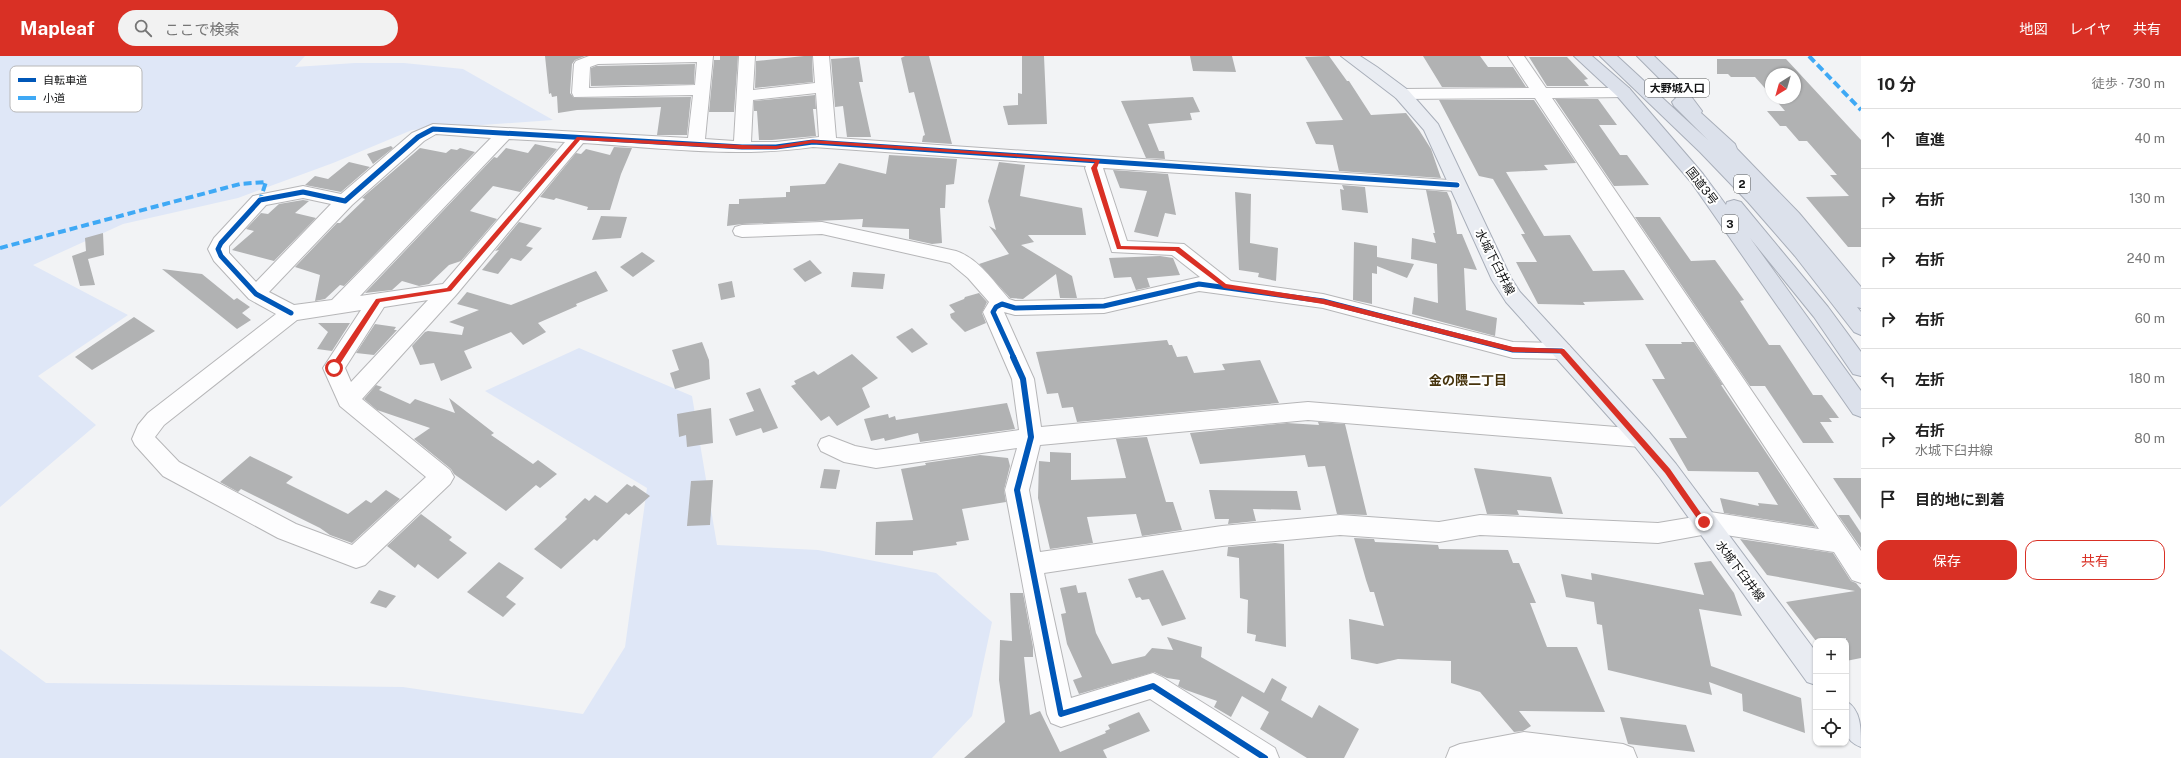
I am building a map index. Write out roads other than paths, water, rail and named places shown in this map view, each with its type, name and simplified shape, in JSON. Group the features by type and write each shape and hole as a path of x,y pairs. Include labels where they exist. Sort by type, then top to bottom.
{"highway":[{"name":"国道3号","path":"1582,56 1623,92 1697,178 1861,408"},
{"name":"2","path":"1608,56 1686,127 1739,180 1806,258 1861,328"},
{"path":"1619,56 1746,164 1792,216 1861,301"},
{"name":"2","path":"1628,56 1705,124 1762,180 1835,257 1861,289"},
{"name":"大野城入口","path":"1645,56 1672,82 1705,124"},
{"path":"1655,130 1692,153 1821,312 1861,368"}],"main road":[{"name":"水城下臼井線","path":"1348,56 1371,70 1402,94 1432,128 1457,186 1502,280 1528,317 1562,351 1668,471 1813,669"},
{"path":"1849,718 1861,734"}],"street":[{"path":"742,147 746,56"},
{"path":"821,56 828,143"},
{"path":"1516,56 1861,572"},
{"path":"696,145 706,57 596,59 582,64 580,93 702,90"},
{"path":"745,96 824,87"},
{"path":"1402,94 1542,94 1623,92"},
{"path":"256,294 345,201 426,131 433,129 742,147 776,147 812,142 1457,186"},
{"path":"337,306 504,134"},
{"path":"348,400 449,290 578,138"},
{"path":"1098,161 1094,168 1119,247 1176,249 1224,286"},
{"path":"291,313 256,294 221,256 218,249 234,226 260,200 303,192 345,201"},
{"path":"742,231 822,228 956,258 975,273 1002,304 1016,308 1104,306 1198,284 1224,286 1323,302 1513,350 1562,351"},
{"path":"378,300 334,368 348,400 442,477 356,557 287,531 171,469 143,439 146,431 156,419 291,313 378,300 449,290"},
{"path":"1002,304 996,307 993,312 1023,379 1031,438 1017,490 1030,564 1061,714 1153,686 1265,758"},
{"path":"829,446 852,455 876,458 1031,438 1308,411 1640,438"},
{"path":"1030,564 1222,536 1340,525 1439,532 1480,525 1658,533 1705,523 1841,543"},
{"path":"1460,758 1524,746 1623,758"}],"district":[{"name":"金の隈二丁目","path":"1468,380"}]}
